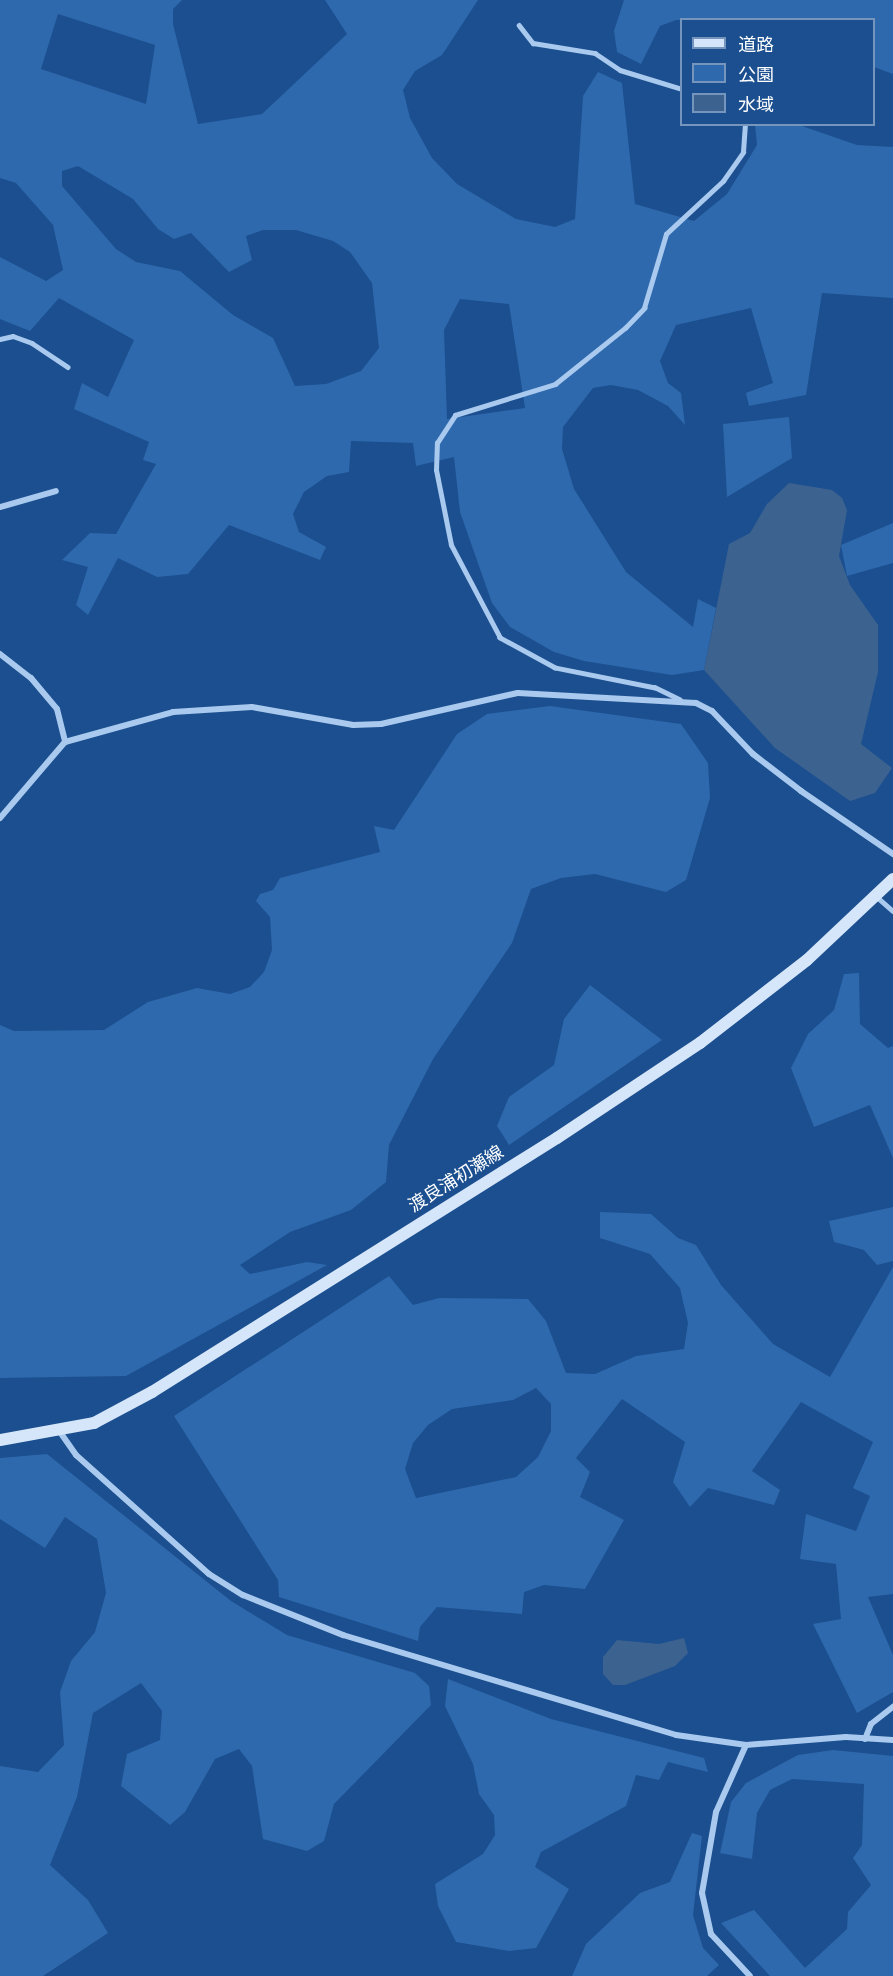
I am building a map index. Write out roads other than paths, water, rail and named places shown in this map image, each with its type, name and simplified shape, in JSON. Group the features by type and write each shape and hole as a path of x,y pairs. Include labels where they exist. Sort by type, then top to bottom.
{"main road":[{"name":"渡良浦初瀬線","path":"0,1440 60,1432 94,1424 152,1392 566,1132 700,1043 807,960 893,879"}],"street":[{"path":"0,507 56,491"},
{"path":"0,654 31,678 57,709 65,742"},
{"path":"0,818 65,742 172,712 252,707 353,725 433,714 518,693 654,704 680,700 712,711 753,754 893,854"},
{"path":"60,1432 76,1455 209,1574 243,1595 343,1635 676,1735 746,1745 866,1739 893,1740"},
{"path":"866,1739 871,1724 893,1707"},
{"path":"746,1745 717,1812 702,1893 711,1934 750,1976"}],"lane":[{"path":"519,25 533,43 595,53 620,70 680,89"},
{"path":"680,700 655,688 555,668 500,639 451,544 435,470 437,443 455,415 555,384 625,328 644,308 666,234 723,181 743,152 745,126"},
{"path":"0,339 14,336 32,343 68,367"},
{"path":"875,896 893,911"}],"water":[{"path":"789,483 832,490 842,498 847,510 839,556 850,585 878,625 878,672 861,744 892,768 875,793 850,801 775,748 704,670 729,544 750,533 767,504"},
{"path":"684,1638 688,1653 675,1666 625,1685 613,1685 603,1674 603,1657 617,1640 659,1644"}]}
